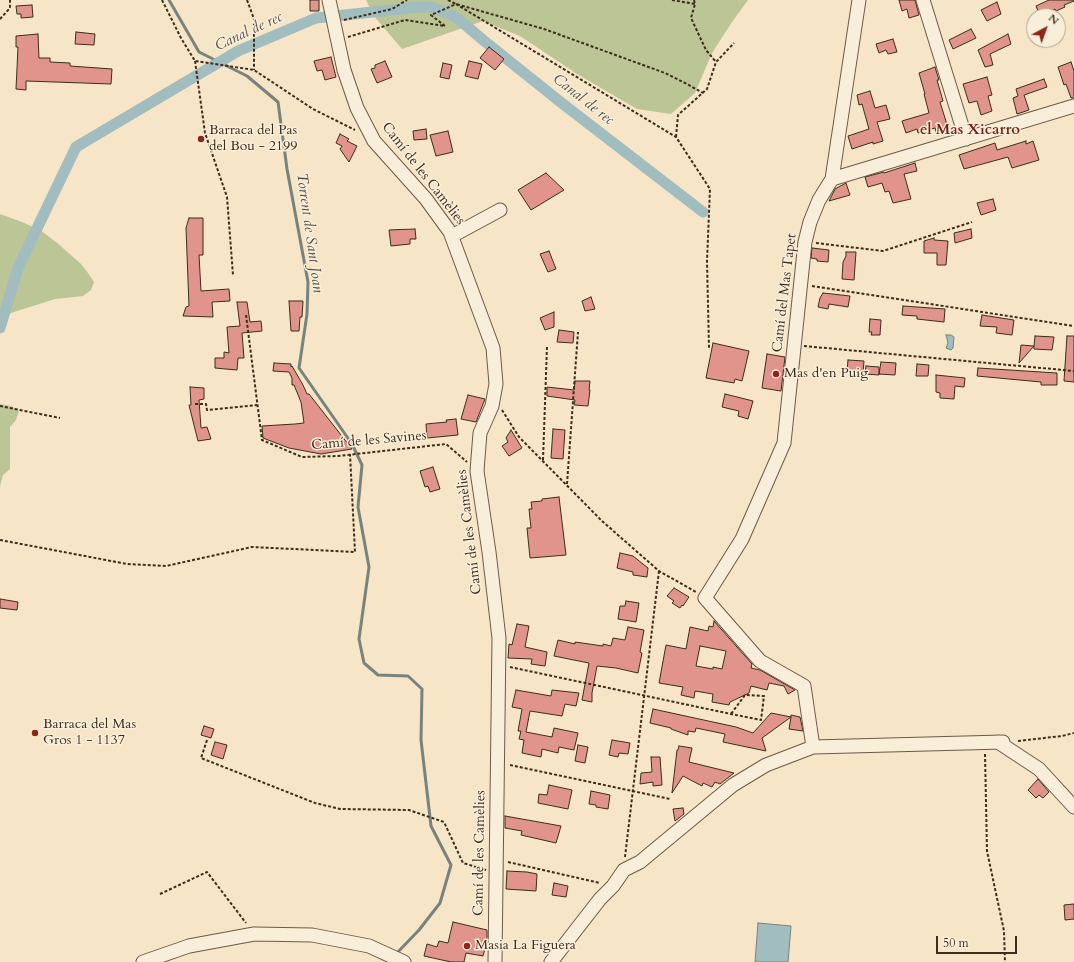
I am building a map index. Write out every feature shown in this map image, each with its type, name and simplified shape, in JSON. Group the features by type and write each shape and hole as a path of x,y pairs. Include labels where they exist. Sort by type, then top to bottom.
{"street":[{"name":"Camí de les Camèlies","path":"329,0 344,70 357,108 374,141 426,199 450,232 493,348 496,384 492,406 480,433 477,471 489,552 499,638 495,962"},
{"name":"Camí del Mas Tapet","path":"705,598 742,539 784,443 805,242 810,222 819,200 832,179 859,0"},
{"path":"923,0 966,139"},
{"path":"832,179 1074,106"},
{"path":"452,236 500,210"},
{"path":"705,598 760,661 804,686 813,747"},
{"path":"551,962 600,899 613,886 624,870 640,862 733,785 766,765 813,747 1001,742 1039,769 1074,806"},
{"path":"143,962 189,946 254,934 312,935 355,943 369,946 404,962"}],"path":[{"path":"0,19 10,8 10,0"},
{"path":"162,0 181,38 195,61 205,133 227,197 232,275"},
{"path":"247,0 254,19 254,70"},
{"path":"333,22 392,9 407,0"},
{"path":"448,0 676,137 710,189 707,261 709,348"},
{"path":"672,0 695,4"},
{"path":"694,0 695,4 691,18 706,50 716,62"},
{"path":"337,40 405,20 445,26 431,15 456,4 544,29 665,73 686,82 702,93"},
{"path":"676,137 678,115 707,89 716,62 734,43"},
{"path":"195,61 254,70 313,109 374,141"},
{"path":"805,242 883,251 972,222"},
{"path":"801,282 814,286 1074,326"},
{"name":"Camí de les Savines","path":"246,315 262,440 302,457 350,454 446,444 477,471"},
{"path":"566,485 578,332"},
{"path":"795,345 1074,371"},
{"path":"542,461 547,346"},
{"path":"494,398 519,437 602,521 659,570 705,598"},
{"path":"195,404 206,404 207,410 257,405"},
{"path":"0,406 60,418"},
{"path":"0,540 127,564 166,566 252,547 355,552 350,454"},
{"path":"624,870 659,570"},
{"path":"499,665 644,696 731,714 761,720 764,696 745,695 731,714"},
{"path":"1001,742 1054,737 1074,733"},
{"path":"207,740 202,758 315,803 340,809 409,810 444,822 463,863 496,873"},
{"path":"985,742 988,851 1004,931 1005,962"},
{"path":"497,763 670,799"},
{"path":"496,858 613,886"},
{"path":"160,894 207,872 254,934"}],"green space":[{"path":"366,0 748,0 712,53 695,93 671,114 637,109 577,74 520,36 483,21 402,49 373,15"},
{"path":"0,214 40,230 56,242 81,264 88,273 94,282 91,290 83,296 55,299 0,317"},
{"path":"0,404 11,406 19,411 16,420 10,427 10,469 3,475 0,486"}],"water":[{"path":"946,335 951,335 954,337 953,348 951,350 946,348 948,343"},
{"path":"758,923 791,926 788,962 755,962"}],"building":[{"path":"310,0 319,0 319,11 310,11"},
{"path":"899,0 915,0 919,15 909,18 907,9 902,11"},
{"path":"1049,0 1074,0 1064,5 1065,7 1063,8 1037,8 1036,6"},
{"path":"997,2 1001,14 987,21 981,10"},
{"path":"32,5 33,17 21,18 21,14 17,14 16,6"},
{"path":"971,29 976,38 953,49 949,40"},
{"path":"76,32 95,34 94,45 75,44"},
{"path":"38,34 39,58 50,58 50,62 70,63 70,66 112,69 111,84 26,81 26,90 16,89 18,47 16,47 16,36"},
{"path":"1008,34 1011,44 990,54 993,65 985,67 978,50"},
{"path":"893,39 897,52 888,54 886,50 879,53 876,44"},
{"path":"489,47 504,59 495,70 480,58"},
{"path":"331,57 336,77 325,80 322,70 317,71 314,61"},
{"path":"385,61 392,77 377,83 371,69 375,68 375,65"},
{"path":"469,61 482,64 478,79 465,76"},
{"path":"1071,62 1074,71 1074,98 1071,98 1066,84 1064,85 1058,67"},
{"path":"443,63 452,65 449,79 440,77"},
{"path":"935,67 943,101 940,102 949,131 937,135 935,128 918,133 917,129 906,133 902,121 929,113 919,73"},
{"path":"987,77 992,95 988,96 992,111 981,115 977,101 969,103 963,84"},
{"path":"1044,79 1047,87 1024,95 1029,110 1017,114 1013,98 1018,96 1016,89"},
{"path":"870,91 875,108 886,105 890,119 877,122 883,141 873,144 873,142 852,149 848,136 869,129 862,104 859,105 857,95"},
{"path":"426,129 427,139 414,140 413,131"},
{"path":"448,131 453,152 436,156 430,135"},
{"path":"340,134 349,139 347,141 357,146 349,162 340,149 342,146 336,143"},
{"path":"1026,141 1026,144 1033,141 1039,160 1012,168 1008,157 964,169 959,155 995,143 997,150"},
{"path":"915,163 917,171 904,174 911,199 893,203 889,191 885,192 882,183 868,187 865,177 884,173"},
{"path":"546,173 564,190 531,210 518,190"},
{"path":"846,183 850,195 829,201 835,189"},
{"path":"993,199 996,210 981,215 977,203"},
{"path":"189,218 203,218 203,255 199,255 201,291 229,289 230,301 212,302 213,317 183,316 186,307 189,306 186,228"},
{"path":"415,229 416,239 410,239 410,244 391,246 389,230"},
{"path":"971,229 972,238 955,243 954,233"},
{"path":"934,238 934,240 948,241 946,265 937,265 937,253 924,253 924,241"},
{"path":"812,248 829,250 828,262 817,261 817,259 811,258"},
{"path":"549,251 556,269 548,272 540,254"},
{"path":"846,252 856,252 854,280 842,279 843,262"},
{"path":"823,293 850,296 848,307 829,304 828,309 818,307"},
{"path":"591,297 595,309 585,311 582,301"},
{"path":"289,301 303,301 299,331 291,331"},
{"path":"237,302 247,302 250,322 261,321 262,331 242,333 244,358 238,358 237,370 215,368 215,358 224,358 224,352 229,353 227,327 240,326"},
{"path":"903,306 945,309 944,322 917,319 917,316 902,315"},
{"path":"554,312 554,327 545,330 540,318"},
{"path":"982,315 1014,320 1012,335 996,333 997,327 980,326"},
{"path":"870,319 881,320 880,335 871,335 872,332 869,332"},
{"path":"559,330 574,332 573,343 557,342"},
{"path":"1035,336 1054,337 1052,350 1034,349"},
{"path":"1067,336 1074,336 1074,382 1064,381"},
{"path":"713,343 749,351 742,381 735,379 734,383 706,378"},
{"path":"1021,345 1034,346 1019,363"},
{"name":"Mas d'en Puig","path":"767,354 785,357 781,391 762,388"},
{"path":"848,360 864,361 863,373 847,372"},
{"path":"881,362 896,363 895,375 879,374"},
{"path":"274,363 291,364 291,367 292,366 307,394 309,394 352,449 321,454 289,448 263,438 262,426 304,423 301,402 294,385 292,385 292,378 289,372 273,371"},
{"path":"917,364 929,365 928,376 916,376"},
{"path":"866,366 879,367 879,375 865,374"},
{"path":"978,368 1057,373 1057,385 1041,385 1041,382 977,376"},
{"path":"936,375 965,378 964,387 955,386 954,399 940,398 940,393 936,392"},
{"path":"575,381 590,381 588,406 574,405 575,400 547,396 547,387 574,390"},
{"path":"190,387 204,388 204,399 199,400 201,428 207,427 211,439 198,441 189,405 191,405"},
{"path":"725,394 753,401 748,419 738,416 739,411 722,407"},
{"path":"468,395 485,399 476,422 461,419"},
{"path":"456,419 458,435 427,438 426,424 447,422 446,420"},
{"path":"553,429 565,430 563,459 551,458"},
{"path":"511,430 522,448 509,456 502,446 508,442 506,438"},
{"path":"433,467 440,489 430,492 428,486 425,487 420,471"},
{"path":"559,497 566,555 530,558 527,528 531,528 529,509 532,509 531,502"},
{"path":"620,553 633,556 648,568 647,577 633,575 633,572 617,568"},
{"path":"674,588 689,597 680,608 672,603 674,601 667,596"},
{"path":"0,599 18,602 17,610 0,608"},
{"path":"626,601 639,603 636,622 618,619 620,606 625,606"},
{"path":"714,621 752,664 751,668 760,670 795,690 788,694 784,686 769,683 767,690 751,686 749,693 730,702 729,705 712,702 713,694 695,691 694,698 681,695 683,687 659,683 666,645 686,649 690,627 708,631 709,626 713,627","holes":["700,646 726,651 722,669 696,666"]},
{"path":"517,624 529,626 525,647 547,652 545,666 531,664 532,659 508,658 509,644 512,645"},
{"path":"628,627 644,630 638,673 616,668 597,666 592,693 592,702 582,700 589,663 554,656 558,640 575,644 575,642 611,646 613,638 625,640"},
{"path":"516,690 551,696 552,690 579,693 576,706 565,704 562,716 530,711 526,732 552,737 554,728 578,733 574,750 559,747 558,753 542,749 541,757 522,753 524,740 519,739 521,731 518,731 522,709 512,707"},
{"path":"653,709 736,727 753,733 771,713 791,717 762,738 766,751 723,742 725,734 696,728 695,732 688,731 688,735 671,728 650,723"},
{"path":"791,715 800,717 803,731 789,729"},
{"path":"204,726 214,729 211,738 201,735"},
{"path":"612,740 630,743 628,754 619,753 618,757 609,755"},
{"path":"215,742 227,745 223,759 211,755"},
{"path":"578,745 588,747 585,763 575,761"},
{"path":"679,746 692,748 689,762 734,773 720,784 715,782 712,787 703,783 702,786 683,776 672,793 677,750"},
{"path":"651,757 660,757 662,785 653,786 653,782 640,784 641,773 652,772"},
{"path":"1038,779 1049,792 1043,798 1039,795 1036,798 1028,790"},
{"path":"549,785 572,790 568,809 538,803 539,794 547,795"},
{"path":"591,791 610,795 608,809 589,804"},
{"path":"683,808 684,814 675,821 673,809"},
{"path":"505,816 561,826 556,843 521,835 522,831 505,828"},
{"path":"507,871 537,874 536,891 506,889"},
{"path":"554,883 568,886 566,897 552,895"},
{"path":"1074,904 1074,919 1065,920 1064,905"},
{"path":"453,922 487,930 487,945 483,956 466,953 464,962 451,962 424,956 427,944 437,947 439,941 448,943"}],"waterway":[{"name":"Torrent de Sant Joan","path":"169,0 199,52 247,76 278,102 287,169 308,282 307,314 299,368 352,444 362,465 358,507 369,567 359,639 364,663 378,675 408,676 422,689 421,740 431,826 451,865 440,903 419,930 396,954"},
{"name":"Canal de rec","path":"0,328 18,268 76,147 238,51 316,18 420,7 431,7 456,17 563,104 703,212"}],"place":[{"name":"Barraca del Pas del Bou - 2199","path":"201,139"},
{"name":"Mas d'en Puig","path":"776,374"},
{"name":"Barraca del Mas Gros 1 - 1137","path":"35,733"},
{"name":"Masia La Figuera","path":"467,946"}],"district":[{"name":"el Mas Xicarro","path":"970,131"}]}
